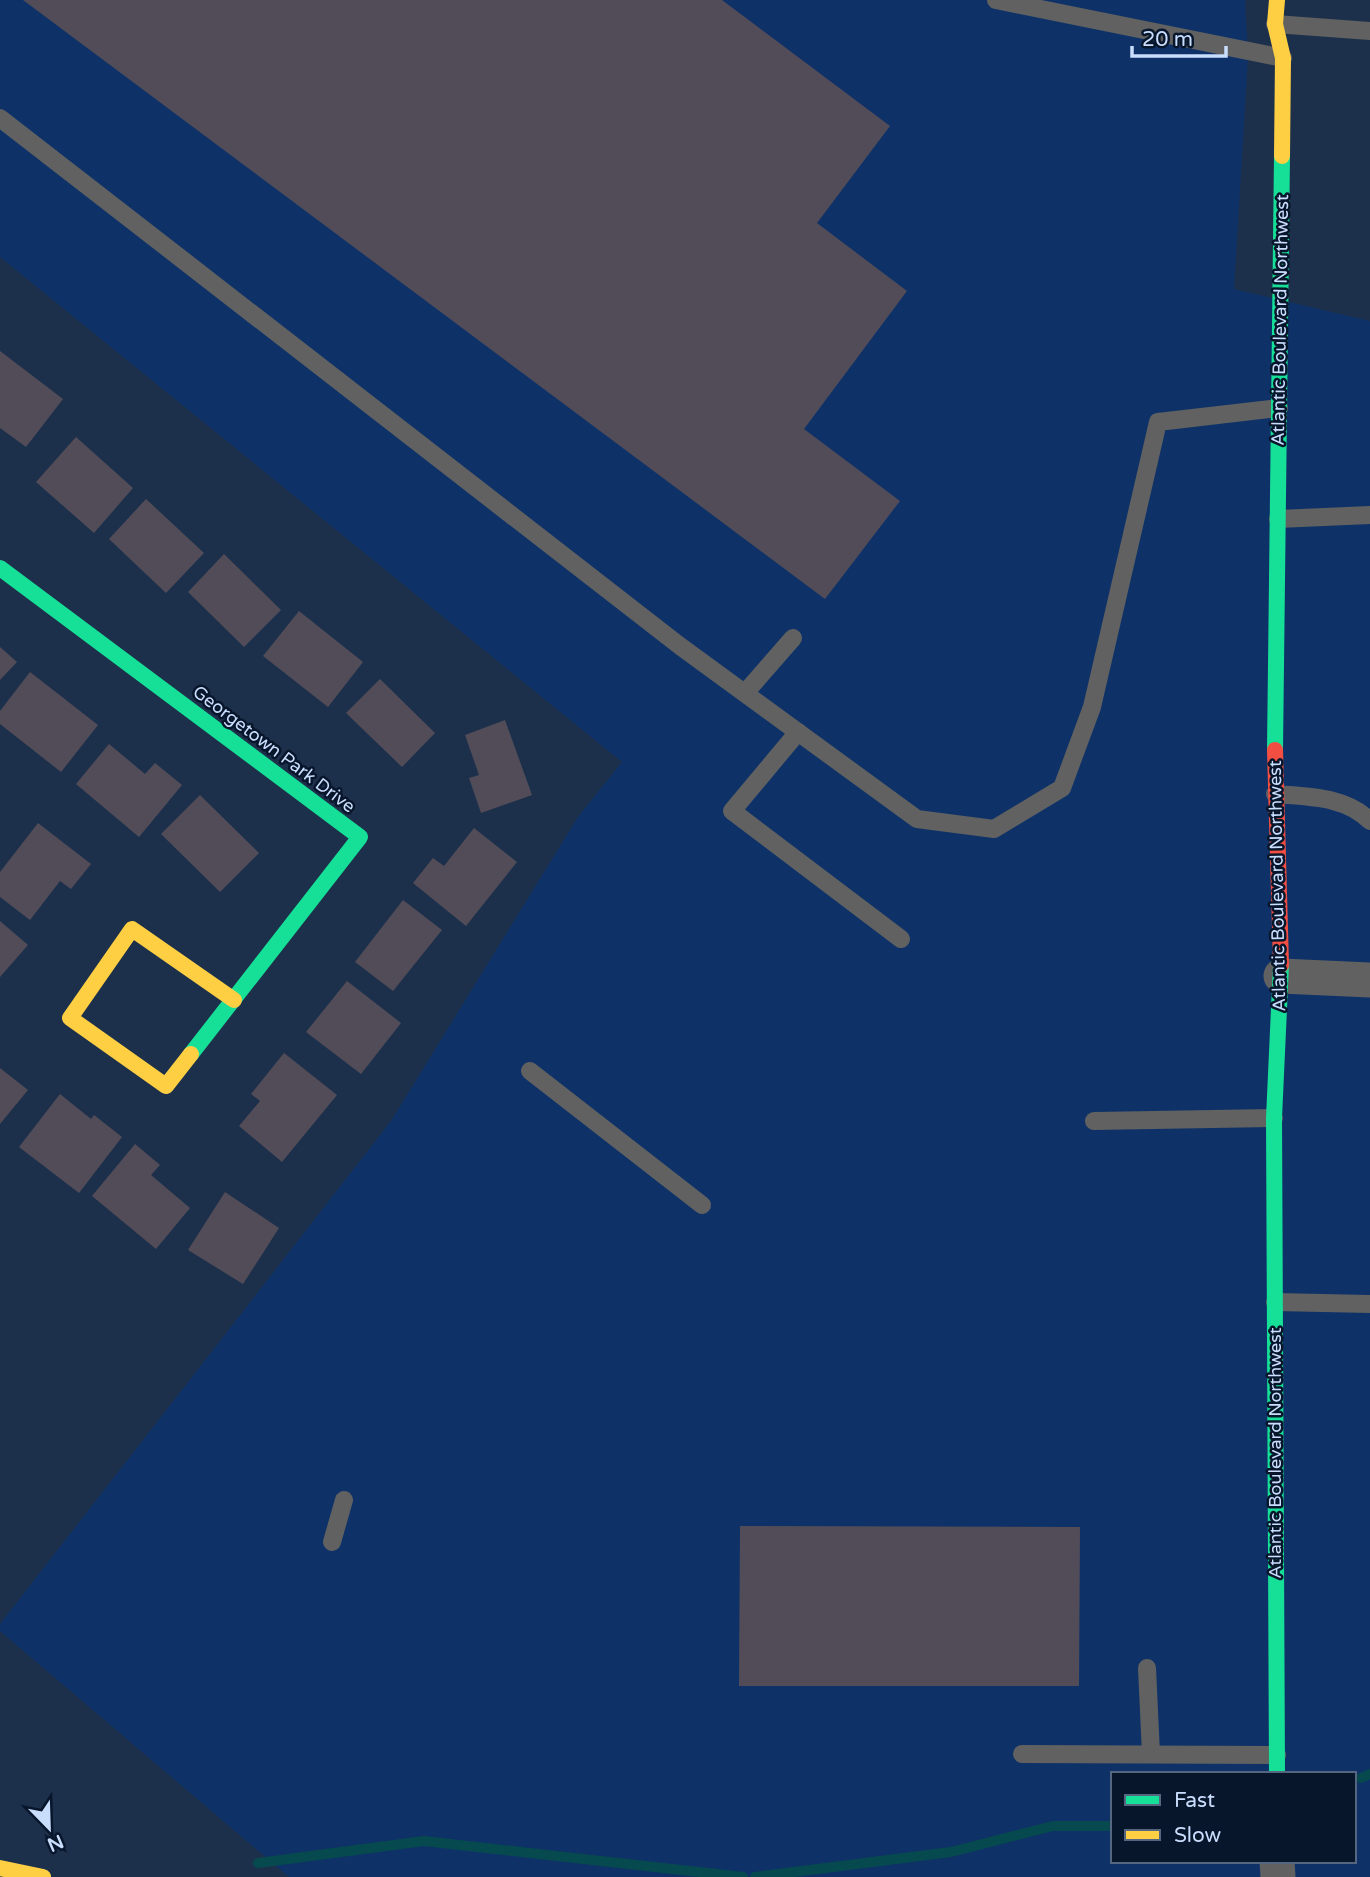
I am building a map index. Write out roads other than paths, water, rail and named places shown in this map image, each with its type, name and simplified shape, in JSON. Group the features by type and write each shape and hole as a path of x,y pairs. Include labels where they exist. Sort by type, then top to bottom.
{"street":[{"name":"Atlantic Boulevard Northwest","path":"1277,0 1276,24 1283,58 1275,794 1281,976 1274,1118 1277,1772"},
{"name":"Georgetown Park Drive","path":"0,568 360,837 234,1000 166,1086 70,1018 132,929 234,1000"},
{"path":"1281,976 1370,980"},
{"path":"0,1868 43,1877"}],"lane":[{"path":"996,0 1283,58"},
{"path":"1276,24 1370,31"},
{"path":"0,118 745,693 916,819 994,829 1062,788 1092,707 1158,422 1279,408"},
{"path":"1278,519 1370,515"},
{"path":"745,693 793,639"},
{"path":"798,732 732,811 901,939"},
{"path":"1275,794 1336,801 1359,810 1370,821"},
{"path":"530,1072 702,1205"},
{"path":"1094,1121 1274,1118"},
{"path":"1275,1302 1370,1304"},
{"path":"332,1542 344,1500"},
{"path":"1147,1668 1151,1754"},
{"path":"1022,1754 1277,1755"}],"waterway":[{"path":"1361,1778 1370,1774"},
{"path":"755,1877 951,1852 1053,1826 1111,1826"},
{"path":"258,1863 424,1841 743,1877"}]}
